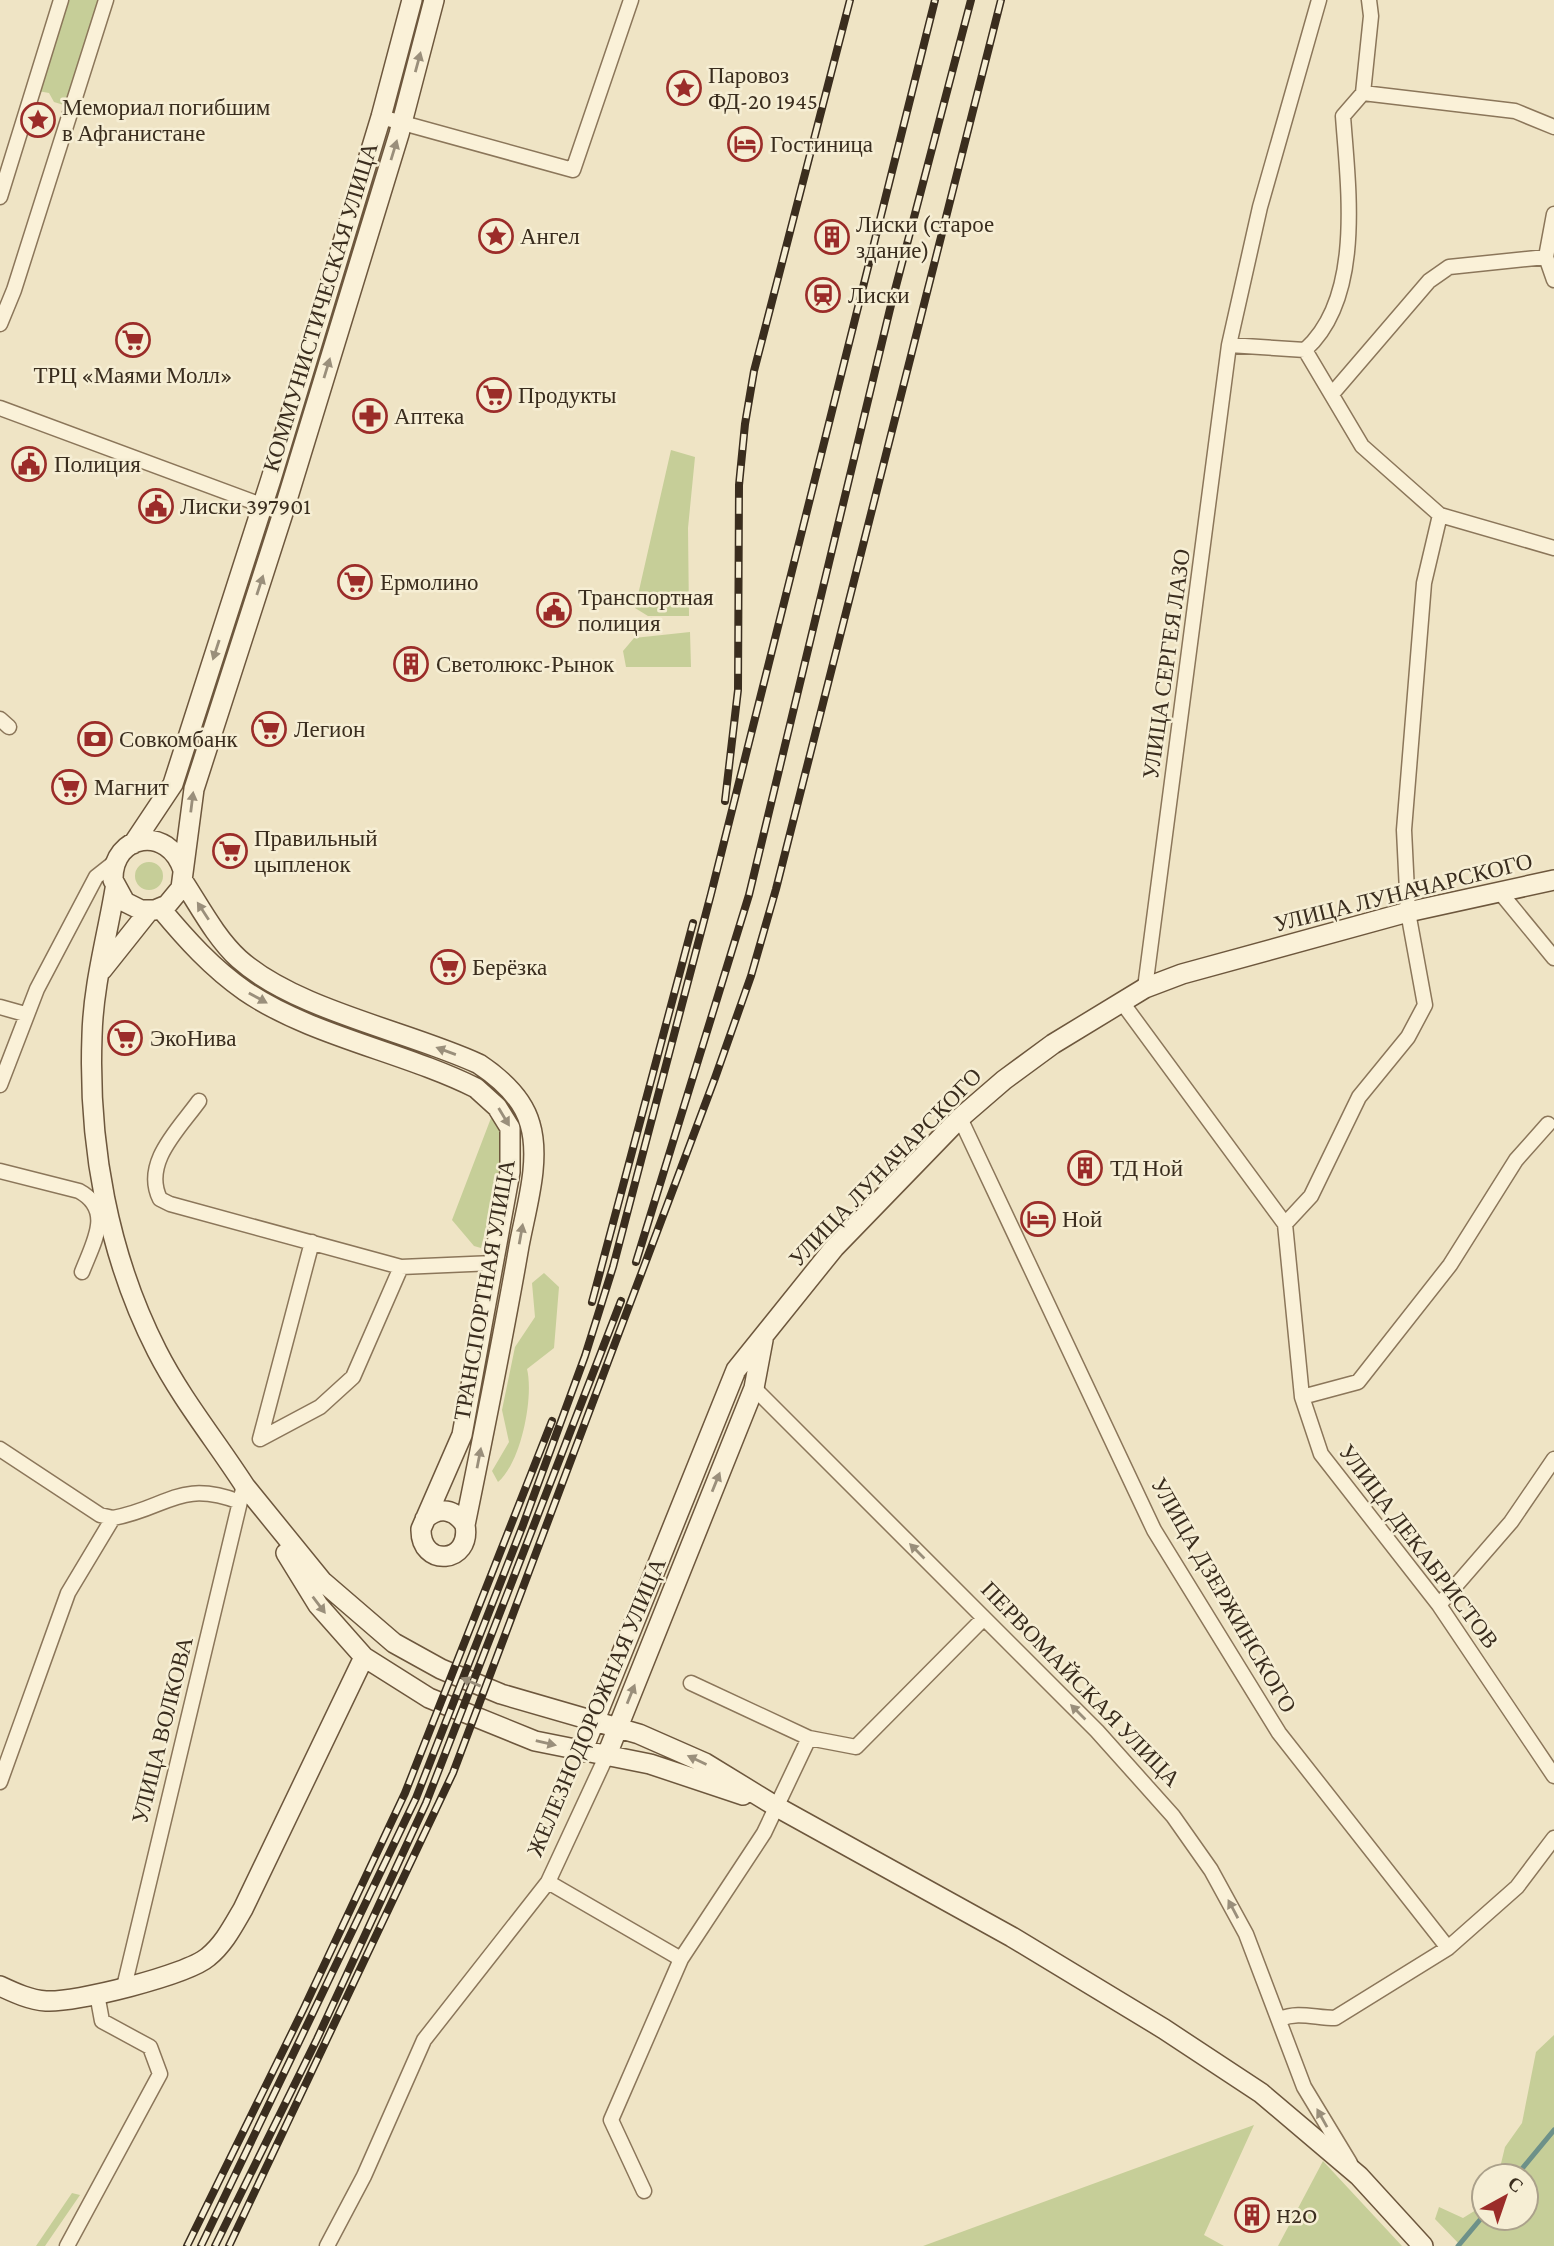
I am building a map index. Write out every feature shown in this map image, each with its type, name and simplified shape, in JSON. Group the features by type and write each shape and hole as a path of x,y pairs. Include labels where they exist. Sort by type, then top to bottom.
{"main road":[{"name":"КОММУНИСТИЧЕСКАЯ УЛИЦА","path":"133,844 173,784 263,507 381,117 412,0"},
{"name":"КОММУНИСТИЧЕСКАЯ УЛИЦА","path":"183,875 194,789 283,513 402,123 434,0"},
{"path":"0,1986 31,1999 49,2001 97,1994 189,1967 207,1958 227,1937 364,1657 318,1605 242,1493 158,1353 136,1306 119,1255 102,1182 93,1106 92,1036 98,976 115,888 115,862 133,844 151,840 160,842 176,853 183,875 178,895 155,910 98,976"},
{"name":"ТРАНСПОРТНАЯ УЛИЦА","path":"155,910 204,957 246,991 299,1018 454,1076 476,1088 498,1107 510,1128 510,1172 462,1435 421,1529 423,1544 440,1556 456,1553 464,1545 465,1525 531,1176 533,1140 527,1114 502,1080 479,1064 307,998 258,974 223,942 183,875"},
{"name":"УЛИЦА ЛУНАЧАРСКОГО","path":"736,1370 834,1248 960,1118 1053,1044 1121,1001 1145,988 1182,974 1408,912 1554,880"},
{"path":"115,888 125,902 155,910"},
{"name":"ЖЕЛЕЗНОДОРОЖНАЯ УЛИЦА","path":"606,1757 754,1388 763,1335"},
{"path":"736,1370 754,1388"},
{"name":"ЖЕЛЕЗНОДОРОЖНАЯ УЛИЦА","path":"582,1752 736,1370"},
{"name":"ПЕРВОМАЙСКАЯ УЛИЦА","path":"242,1493 322,1581 394,1643 441,1669 501,1694 639,1734 705,1763 777,1807 1012,1937 1164,2029 1261,2093 1359,2176 1423,2246"},
{"path":"425,1518 445,1510 455,1512 465,1525"},
{"name":"ПЕРВОМАЙСКАЯ УЛИЦА","path":"364,1657 429,1698 535,1741 650,1764 777,1807"}],"street":[{"path":"0,197 61,0"},
{"path":"0,324 14,290 106,0"},
{"path":"381,117 573,170 631,0"},
{"name":"УЛИЦА СЕРГЕЯ ЛАЗО","path":"1145,988 1229,345 1260,207 1318,0"},
{"path":"1229,345 1305,350 1319,338 1342,288 1349,210 1343,116 1363,93 1371,16 1369,0"},
{"path":"1363,93 1515,111 1554,127"},
{"path":"1554,214 1546,257 1554,280"},
{"path":"1332,394 1429,281 1449,267 1546,257"},
{"path":"1305,350 1362,446 1440,516 1554,548"},
{"path":"0,408 283,513"},
{"path":"1121,1001 1285,1224 1311,1196 1359,1097 1408,1037 1425,1005 1408,912 1405,816 1424,583 1440,516"},
{"path":"0,1085 25,1014 96,877 115,862"},
{"path":"1499,891 1554,958"},
{"path":"0,1007 25,1014"},
{"path":"199,1101 157,1162 153,1178 160,1199 401,1267 494,1263"},
{"name":"УЛИЦА ДЗЕРЖИНСКОГО","path":"960,1118 1154,1530 1279,1734 1448,1948"},
{"path":"1302,1396 1358,1382 1450,1265 1516,1160 1548,1124"},
{"path":"0,1171 79,1191 89,1196 97,1206 100,1226 82,1272"},
{"name":"УЛИЦА ДЕКАБРИСТОВ","path":"1285,1224 1302,1396 1321,1454 1439,1605 1554,1776"},
{"path":"312,1242 260,1439 320,1407 353,1377 401,1267"},
{"name":"ПЕРВОМАЙСКАЯ УЛИЦА","path":"754,1388 1141,1776 1173,1816 1211,1870 1246,1934 1304,2087 1359,2176"},
{"path":"0,1449 100,1515 113,1518 195,1492 242,1493"},
{"path":"1439,1605 1511,1522 1554,1459"},
{"name":"УЛИЦА ВОЛКОВА","path":"124,1986 242,1493"},
{"path":"0,1782 68,1593 113,1518"},
{"path":"691,1683 809,1738 856,1747 984,1618"},
{"path":"644,2191 611,2120 681,1959 764,1833 809,1738"},
{"name":"ЖЕЛЕЗНОДОРОЖНАЯ УЛИЦА","path":"327,2246 365,2176 424,2040 548,1882 606,1757"},
{"path":"1280,2019 1294,2013 1316,2018 1335,2018 1448,1948 1517,1887 1554,1838"},
{"path":"548,1882 681,1959"},
{"path":"67,2246 160,2074 150,2047 102,2021 97,1994"}],"green space":[{"path":"67,0 100,0 67,106 54,102 49,93 38,91"},
{"path":"671,450 695,457 688,528 689,616 648,616 635,608"},
{"path":"690,632 691,667 626,667 623,651 634,638"},
{"path":"149,862 159,866 163,876 159,886 149,890 139,886 135,876 139,866"},
{"path":"491,1118 497,1119 501,1152 481,1248 474,1246 452,1220"},
{"path":"544,1273 559,1287 554,1348 527,1369 529,1396 524,1429 513,1460 498,1482 492,1471 509,1442 502,1410 515,1347 535,1317 532,1283"},
{"path":"1554,2035 1554,2246 1461,2246 1435,2219 1439,2207 1463,2218 1470,2214 1470,2232 1540,2232 1540,2162 1501,2162 1505,2147 1522,2123 1536,2052"},
{"path":"1254,2125 1204,2235 1224,2246 923,2246"},
{"path":"1323,2161 1402,2246 1278,2246"},
{"path":"72,2193 80,2195 45,2246 36,2246"}],"waterway":[{"path":"1528,2162 1554,2130"},
{"path":"1458,2246 1470,2232"}],"railway":[{"path":"725,801 738,690 739,485 745,424 754,371 850,0"},
{"path":"201,2246 416,1798 523,1525 585,1356 613,1267 711,894 935,0"},
{"path":"636,1262 749,895 890,309 971,0"},
{"path":"229,2246 453,1773 751,976 776,889 1001,0"},
{"path":"592,1302 693,923"},
{"path":"215,2246 317,2039 426,1803 621,1301"},
{"path":"187,2246 304,2008 405,1793 552,1421"}],"place":[{"name":"Паровоз ФД-20 1945","path":"684,88"},
{"name":"Мемориал погибшим в Афганистане","path":"38,120"},
{"name":"Гостиница","path":"745,144"},
{"name":"Ангел","path":"496,236"},
{"name":"Лиски (старое здание)","path":"832,237"},
{"name":"Лиски","path":"823,295"},
{"name":"ТРЦ «Маями Молл»","path":"133,340"},
{"name":"Продукты","path":"494,395"},
{"name":"Аптека","path":"370,416"},
{"name":"Полиция","path":"29,464"},
{"name":"Лиски 397901","path":"156,506"},
{"name":"Ермолино","path":"355,582"},
{"name":"Транспортная полиция","path":"554,610"},
{"name":"Светолюкс-Рынок","path":"411,664"},
{"name":"Легион","path":"269,729"},
{"name":"Совкомбанк","path":"95,739"},
{"name":"Магнит","path":"69,787"},
{"name":"Правильный цыпленок","path":"230,851"},
{"name":"Берёзка","path":"448,967"},
{"name":"ЭкоНива","path":"125,1038"},
{"name":"ТД Ной","path":"1085,1168"},
{"name":"Ной","path":"1038,1219"},
{"name":"H2O","path":"1252,2215"}]}
